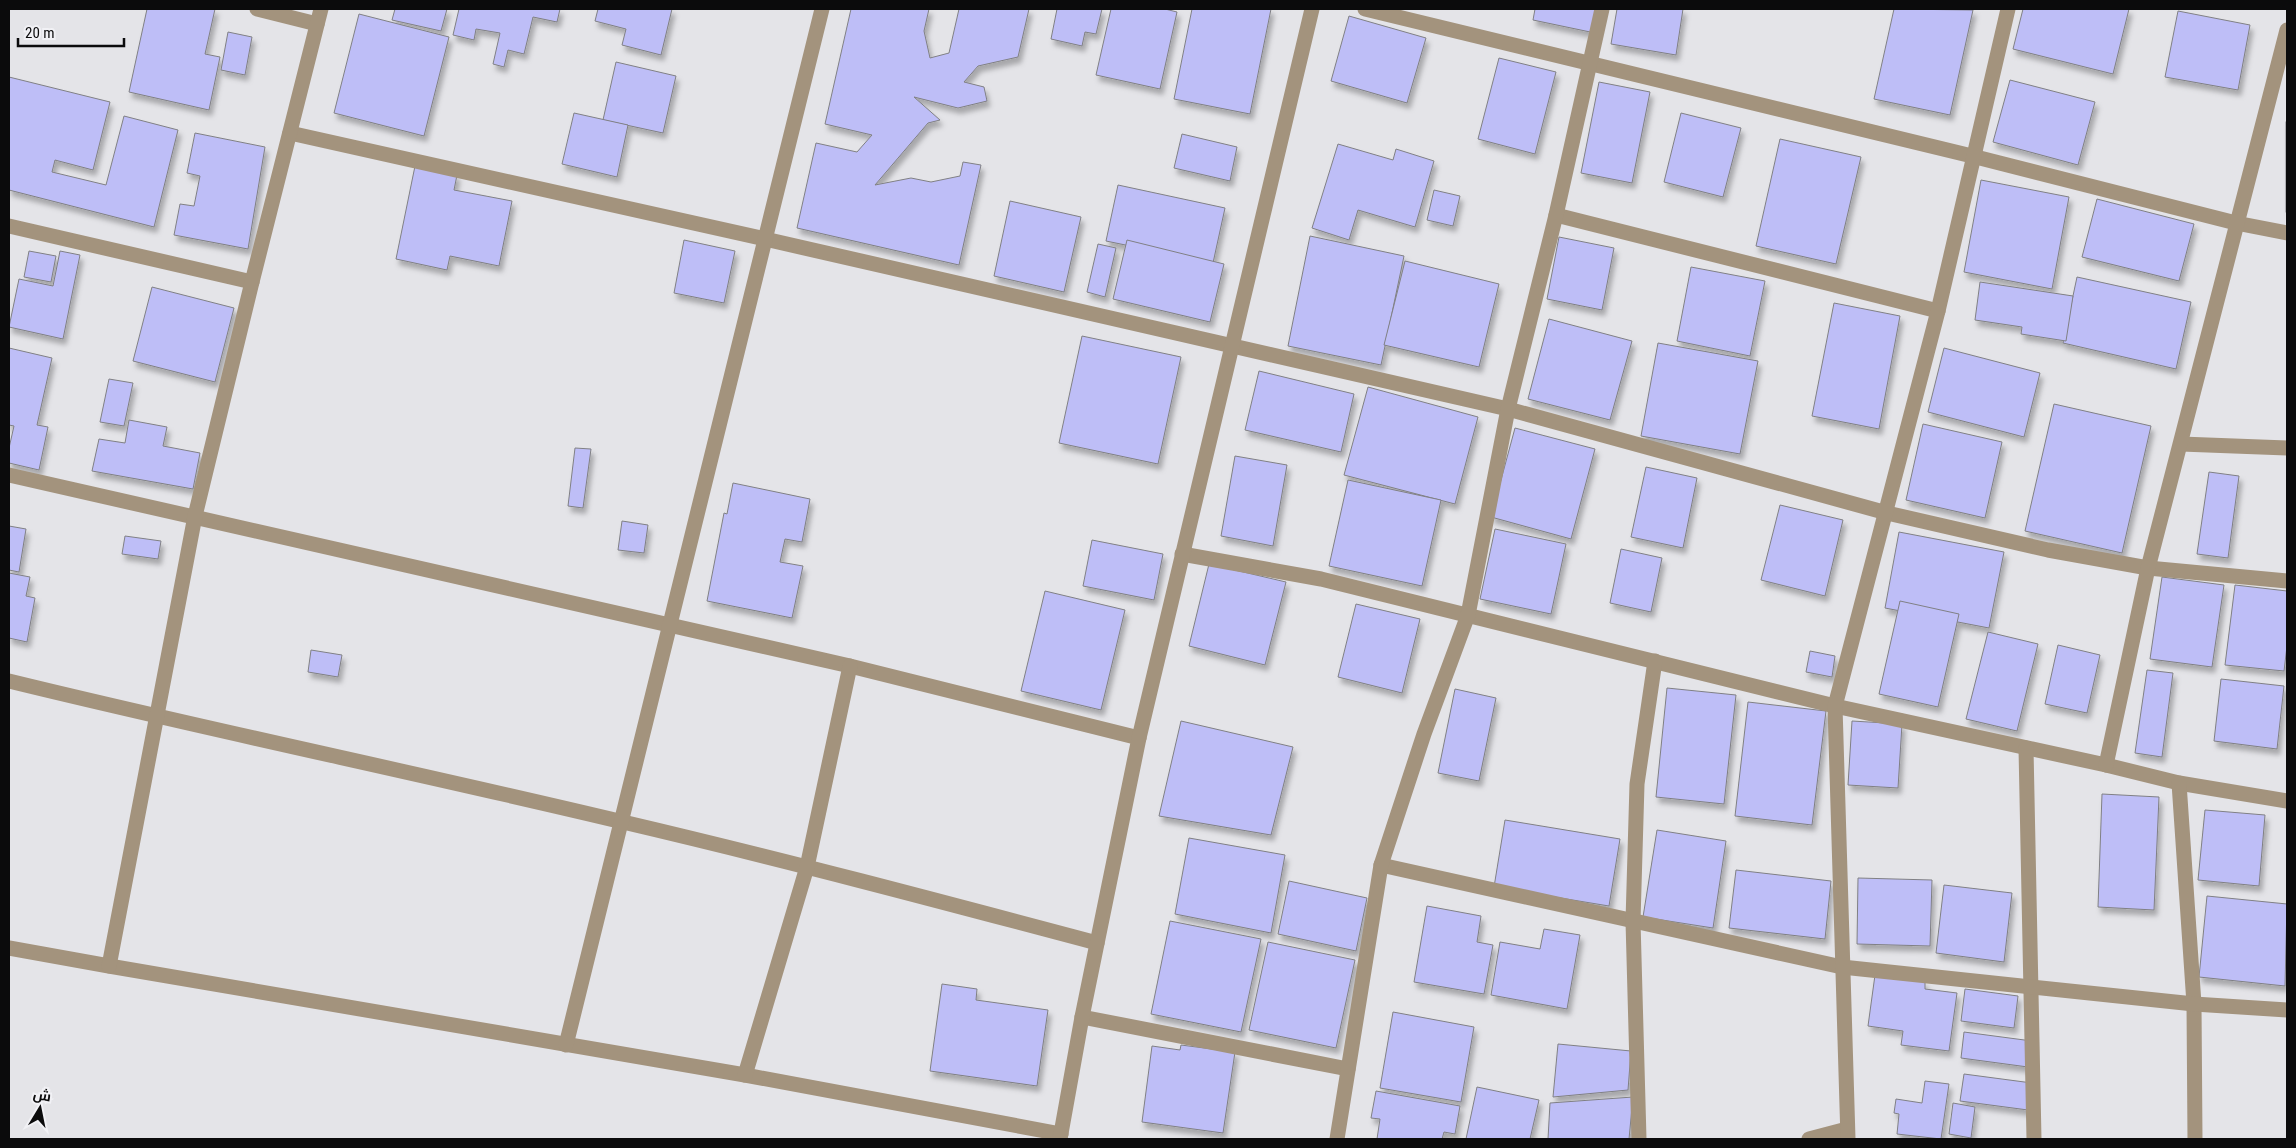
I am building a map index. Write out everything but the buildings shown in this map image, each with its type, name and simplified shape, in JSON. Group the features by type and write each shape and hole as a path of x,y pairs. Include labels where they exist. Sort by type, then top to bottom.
{"street":[{"path":"257,9 317,24"},
{"path":"108,966 195,516 321,9"},
{"path":"566,1045 822,9"},
{"path":"9,948 745,1075 1060,1136 1096,943 1139,738 1312,9"},
{"path":"1365,9 2287,234"},
{"path":"1337,1139 1381,865 1424,734 1468,614 1508,409 1556,215 1588,63 1602,9"},
{"path":"1809,1139 1848,1134 1835,706 1887,513 1938,311 1972,156 2008,9"},
{"path":"2106,765 2148,568 2287,30"},
{"path":"290,133 765,239 1508,409 1887,513 2048,550 2148,568 2287,581"},
{"path":"1556,215 1938,311"},
{"path":"9,226 252,282"},
{"path":"2181,444 2287,448"},
{"path":"9,475 670,624 850,666 1139,738"},
{"path":"1182,554 1321,579 1835,706 2106,765 2180,784 2287,801"},
{"path":"1639,1139 1633,921 1637,784 1655,661"},
{"path":"745,1075 808,867 850,666"},
{"path":"9,681 157,717 621,822 808,867 1096,943"},
{"path":"2026,748 2033,986 2034,1139"},
{"path":"2180,784 2194,1004 2195,1139"},
{"path":"1381,865 1842,966 2194,1004 2287,1010"},
{"path":"1082,1016 1348,1070"}]}
